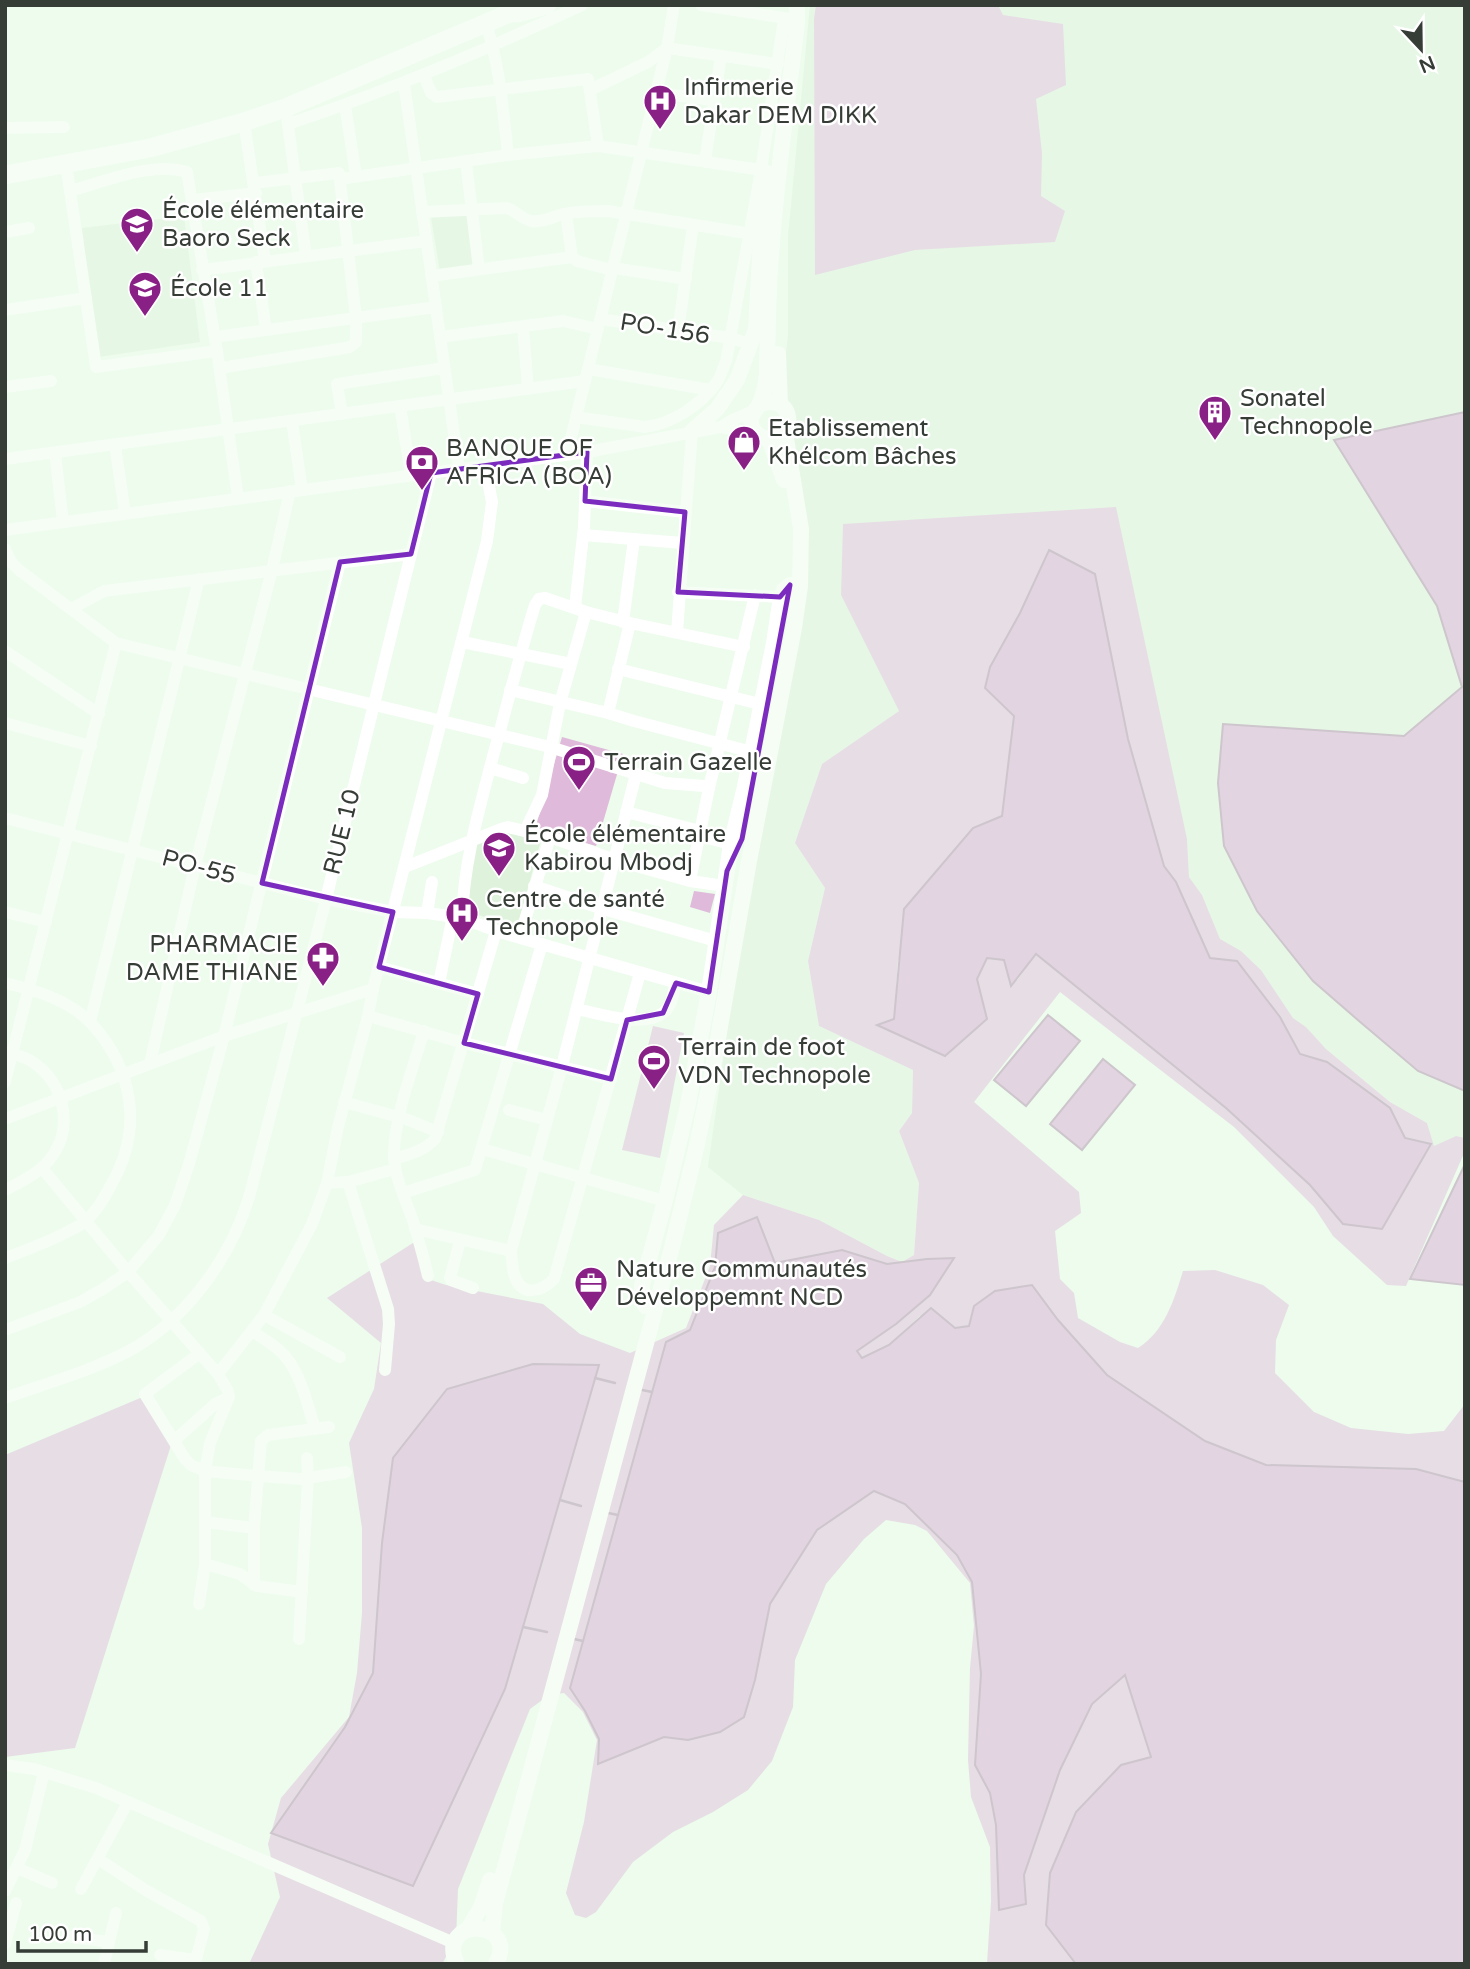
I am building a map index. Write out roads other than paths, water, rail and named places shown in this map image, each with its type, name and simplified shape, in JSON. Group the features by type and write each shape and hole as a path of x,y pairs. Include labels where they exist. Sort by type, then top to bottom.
{"highway":[{"path":"5,162 50,157 109,145 244,110 495,12 529,5"},
{"path":"5,175 150,148 244,122 286,116 495,12 547,5"}],"main road":[{"path":"779,404 780,261 807,5"},
{"path":"767,365 761,359 754,336 755,235 769,168 784,135 793,15"},
{"path":"756,408 769,402 779,404 787,412 788,428 780,436 769,439 762,438 754,431 751,423 756,408 765,388 767,365 771,258 769,168"},
{"path":"692,432 707,419 737,380 754,336"},
{"path":"492,1933 496,1897 672,1247 711,1078 748,861 800,586 801,529 785,432"},
{"path":"645,1306 641,1289 687,1109 709,992 726,879 779,656 791,545 790,515 784,480 769,439"},
{"path":"468,1929 486,1896 681,1168 703,1069 736,841 760,704 786,591"},
{"path":"457,1964 454,1943 462,1932 468,1929 485,1929 492,1933 499,1943 496,1964"}],"street":[{"path":"306,256 286,116 345,105 404,83 493,47 582,5"},
{"path":"567,454 667,48 674,5"},
{"path":"340,179 508,155 598,146 769,168 778,64 793,15 701,5"},
{"path":"495,12 493,47 508,155"},
{"path":"590,90 648,62 667,48 778,64"},
{"path":"705,161 721,56"},
{"path":"424,75 431,93 437,97 588,79 598,146"},
{"path":"404,83 459,469"},
{"path":"656,93 714,100"},
{"path":"345,105 356,176"},
{"path":"244,122 255,188 266,330"},
{"path":"5,128 64,127"},
{"path":"466,162 480,270"},
{"path":"66,164 96,366 217,351"},
{"path":"70,191 141,171 161,168 187,172 220,368 238,498"},
{"path":"192,200 296,178 338,173 340,179 356,318 356,342 351,346 220,368"},
{"path":"422,212 506,208 515,210 526,220 534,221 594,211 755,235 726,361 720,377 710,390 688,410 655,426 645,427 576,417"},
{"path":"566,214 572,257 577,261 686,279"},
{"path":"678,331 693,225"},
{"path":"5,232 29,228"},
{"path":"202,270 426,241"},
{"path":"431,276 572,257"},
{"path":"5,310 86,298"},
{"path":"215,337 436,307"},
{"name":"PO-156","path":"440,337 563,321 730,338 754,336"},
{"path":"523,327 528,389"},
{"path":"342,414 337,384 444,368"},
{"path":"5,459 528,389 587,375 710,390"},
{"path":"5,387 51,381"},
{"path":"400,406 411,475"},
{"path":"721,427 756,408"},
{"path":"150,1063 195,866 272,570 296,491 292,421"},
{"path":"5,530 587,452 721,427 754,431"},
{"path":"677,632 692,432"},
{"path":"115,445 125,513"},
{"path":"525,831 542,795 580,610 587,452"},
{"path":"55,453 63,522"},
{"path":"218,1374 264,1315 306,1237 327,1183 344,1102 487,541 492,502 485,466"},
{"name":"RUE 10","path":"5,1398 116,1357 136,1346 172,1319 206,1281 224,1255 245,1213 431,473"},
{"path":"585,501 685,512"},
{"path":"583,535 683,543"},
{"path":"608,713 626,623 634,539"},
{"path":"5,549 11,562 19,570 116,643 550,747 665,783 709,788"},
{"path":"71,608 104,591 411,554"},
{"path":"5,1330 79,1302 128,1272 159,1235 175,1205 224,1036 340,562"},
{"path":"90,1022 199,579"},
{"path":"678,592 755,596 786,591"},
{"path":"690,881 709,788 755,596"},
{"path":"439,983 458,917 471,839 520,654 539,599 545,598 626,623 744,648"},
{"path":"462,642 571,664"},
{"path":"5,1082 8,1053 29,988 116,643"},
{"path":"5,651 99,714"},
{"path":"618,669 760,704"},
{"path":"510,690 752,751"},
{"path":"5,723 91,746"},
{"path":"490,768 523,778"},
{"path":"636,774 591,959 511,1251 515,1277 531,1291 538,1291 554,1279 640,973"},
{"path":"626,812 736,841"},
{"name":"PO-55","path":"5,818 326,899 393,912 458,917 496,931 709,992"},
{"path":"405,867 471,839 509,827 550,837 615,860 690,881 726,879"},
{"path":"520,937 550,837"},
{"path":"427,913 432,882"},
{"path":"534,886 716,942"},
{"path":"5,912 46,922"},
{"path":"327,1183 348,1182 395,1164 428,1146 435,1139 496,931"},
{"path":"403,1193 475,1170 542,944"},
{"path":"379,967 478,994"},
{"path":"5,983 29,988 60,1001 90,1022 123,1073 131,1104 129,1143 121,1167 86,1222 50,1241 5,1258"},
{"path":"577,1009 627,1020 647,1018 663,1013 671,1003 676,983"},
{"path":"5,1119 224,1036 373,989"},
{"path":"368,1016 611,1079"},
{"path":"424,1031 394,1140 395,1164 428,1276"},
{"path":"5,1190 43,1168 60,1144 64,1125 61,1098 43,1069 29,1059 8,1053"},
{"path":"344,1102 399,1117 438,1132"},
{"path":"509,1110 547,1120"},
{"path":"482,1149 665,1201"},
{"path":"43,1168 128,1272 218,1374 228,1391 229,1397 210,1443 205,1471 205,1564 199,1604"},
{"path":"348,1182 388,1310 385,1370"},
{"path":"415,1229 511,1251"},
{"path":"460,1241 450,1278 473,1288"},
{"path":"264,1315 340,1357"},
{"path":"252,1331 287,1359 302,1387 315,1429"},
{"path":"200,1353 145,1394 191,1465 205,1471 258,1476 308,1478 346,1472"},
{"path":"175,1440 215,1404 229,1397"},
{"path":"254,1585 254,1528 263,1438 268,1435 329,1427"},
{"path":"299,1639 307,1458"},
{"path":"205,1522 254,1528"},
{"path":"205,1564 240,1574 254,1585 302,1592"},
{"path":"5,1765 44,1772 96,1788 454,1943"},
{"path":"5,1891 25,1850 44,1772"},
{"path":"81,1889 128,1802"},
{"path":"98,1859 147,1891 201,1921 204,1929 195,1962 160,1955"},
{"path":"17,1868 51,1883"},
{"path":"5,1944 16,1903"},
{"path":"104,1964 116,1913"},
{"path":"71,1937 109,1942"}],"waterway":[{"path":"595,1378 615,1383"},
{"path":"642,1390 652,1392"},
{"path":"560,1500 581,1506"},
{"path":"608,1513 618,1515"},
{"path":"523,1627 547,1632"},
{"path":"574,1639 583,1641"}],"place":[{"name":"Infirmerie Dakar DEM DIKK","path":"660,131"},
{"name":"École élémentaire Baoro Seck","path":"137,254"},
{"name":"École 11","path":"145,318"},
{"name":"Sonatel Technopole","path":"1215,442"},
{"name":"Etablissement Khélcom Bâches","path":"744,472"},
{"name":"BANQUE OF AFRICA (BOA)","path":"422,492"},
{"name":"Terrain Gazelle","path":"579,792"},
{"name":"École élémentaire Kabirou Mbodj","path":"499,878"},
{"name":"Centre de santé Technopole","path":"462,943"},
{"name":"PHARMACIE DAME THIANE","path":"323,988"},
{"name":"Terrain de foot VDN Technopole","path":"654,1091"},
{"name":"Nature Communautés Développemnt NCD","path":"591,1313"}]}
